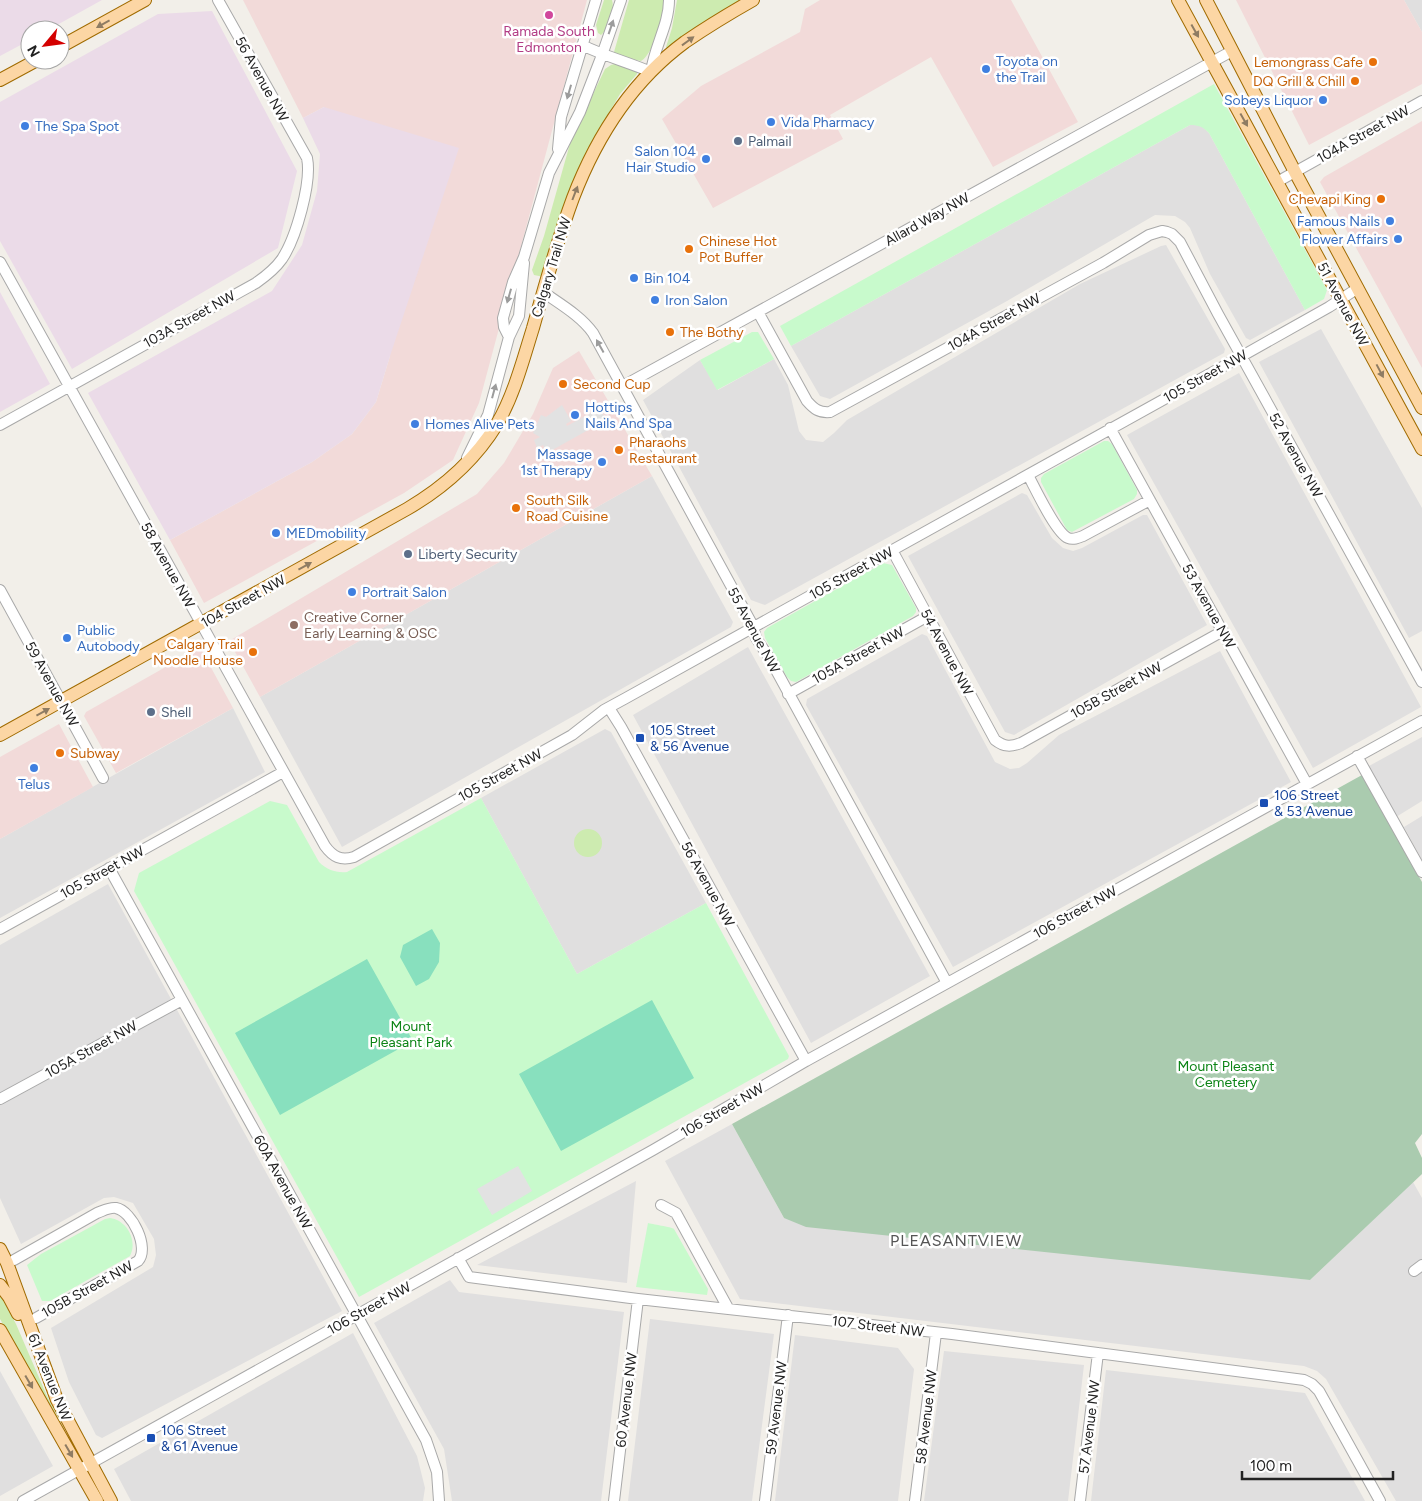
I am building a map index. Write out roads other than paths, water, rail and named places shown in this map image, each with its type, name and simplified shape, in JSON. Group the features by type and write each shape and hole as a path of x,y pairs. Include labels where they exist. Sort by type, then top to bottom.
{"main road":[{"path":"70,41 145,0"},
{"name":"Calgary Trail NW","path":"459,471 491,432 504,409 524,356 566,216 585,168 615,117 631,93 651,72 692,37 753,0"},
{"name":"51 Avenue NW","path":"1178,0 1422,450"},
{"name":"51 Avenue NW","path":"1206,0 1295,172 1422,408"},
{"path":"0,80 20,69"},
{"name":"104 Street NW","path":"0,735 407,509 432,493 459,471"},
{"name":"61 Avenue NW","path":"0,1249 7,1263 49,1380 85,1466 97,1501"},
{"path":"0,1286 17,1312 49,1380"},
{"name":"61 Avenue NW","path":"0,1330 18,1363 85,1466 111,1501"},
{"path":"0,1338 18,1363"}],"street":[{"name":"56 Avenue NW","path":"218,0 306,158"},
{"name":"Calgary Trail NW","path":"558,154 562,117 596,0"},
{"name":"Calgary Trail NW","path":"509,337 504,327 503,318 513,282 524,257 549,173 580,112 621,0"},
{"path":"582,45 602,55 651,72 652,59 668,14 669,0"},
{"name":"Allard Way NW","path":"622,386 1232,51"},
{"name":"104A Street NW","path":"1277,182 1422,101"},
{"name":"103A Street NW","path":"0,425 256,282 277,265 290,242 305,194 308,176 306,158"},
{"name":"104A Street NW","path":"758,312 807,400 815,410 830,412 1103,263 1149,235 1156,232 1167,232"},
{"name":"52 Avenue NW","path":"1167,232 1180,242 1422,682"},
{"name":"Calgary Trail NW","path":"459,471 488,416 509,337 521,309 524,257"},
{"name":"58 Avenue NW","path":"0,262 325,846 334,857 345,859"},
{"name":"105 Street NW","path":"345,859 354,856 572,735 609,708 1242,356 1329,307 1358,288"},
{"name":"55 Avenue NW","path":"543,292 570,311 589,328 754,626 759,644 770,659 948,983"},
{"name":"53 Avenue NW","path":"1110,428 1307,784"},
{"path":"1028,475 1057,528 1064,536 1072,539 1083,536 1150,500"},
{"name":"54 Avenue NW","path":"892,550 996,740 1009,747"},
{"name":"59 Avenue NW","path":"0,590 103,778"},
{"name":"105A Street NW","path":"788,694 928,616"},
{"name":"105B Street NW","path":"1009,747 1021,743 1222,631"},
{"name":"56 Avenue NW","path":"609,708 806,1061"},
{"name":"106 Street NW","path":"23,1501 653,1150 806,1061 1422,721"},
{"path":"1357,756 1422,872"},
{"name":"105 Street NW","path":"0,929 283,772"},
{"name":"60A Avenue NW","path":"109,868 426,1440 437,1472 439,1501"},
{"name":"105A Street NW","path":"0,1099 182,1000"},
{"path":"661,1205 676,1213 728,1308"},
{"name":"105B Street NW","path":"14,1260 97,1213 111,1208 117,1208 128,1215 141,1239 143,1252 138,1261 36,1318"},
{"name":"107 Street NW","path":"458,1258 469,1277 1299,1379 1309,1382 1319,1391 1380,1501"},
{"name":"60 Avenue NW","path":"614,1501 638,1299"},
{"name":"59 Avenue NW","path":"765,1501 788,1315"},
{"name":"58 Avenue NW","path":"915,1501 936,1333"},
{"name":"57 Avenue NW","path":"1080,1501 1098,1353"}],"place":[{"name":"Ramada South Edmonton","path":"549,15"},
{"name":"Lemongrass Cafe","path":"1373,62"},
{"name":"Toyota on the Trail","path":"986,69"},
{"name":"DQ Grill & Chill","path":"1355,81"},
{"name":"Sobeys Liquor","path":"1323,100"},
{"name":"Vida Pharmacy","path":"771,122"},
{"name":"The Spa Spot","path":"25,126"},
{"name":"Palmail","path":"738,141"},
{"name":"Salon 104 Hair Studio","path":"706,159"},
{"name":"Chevapi King","path":"1381,199"},
{"name":"Famous Nails","path":"1390,221"},
{"name":"Flower Affairs","path":"1398,239"},
{"name":"Chinese Hot Pot Buffer","path":"689,249"},
{"name":"Bin 104","path":"634,278"},
{"name":"Iron Salon","path":"655,300"},
{"name":"The Bothy","path":"670,332"},
{"name":"Second Cup","path":"563,384"},
{"name":"Hottips Nails And Spa","path":"575,415"},
{"name":"Homes Alive Pets","path":"415,424"},
{"name":"Pharaohs Restaurant","path":"619,450"},
{"name":"Massage 1st Therapy","path":"602,462"},
{"name":"South Silk Road Cuisine","path":"516,508"},
{"name":"MEDmobility","path":"276,533"},
{"name":"Liberty Security","path":"408,554"},
{"name":"Portrait Salon","path":"352,592"},
{"name":"Creative Corner Early Learning & OSC","path":"294,625"},
{"name":"Public Autobody","path":"67,638"},
{"name":"Calgary Trail Noodle House","path":"253,652"},
{"name":"Shell","path":"151,712"},
{"name":"105 Street & 56 Avenue","path":"640,738"},
{"name":"Subway","path":"60,753"},
{"name":"Telus","path":"34,768"},
{"name":"106 Street & 53 Avenue","path":"1264,803"},
{"name":"106 Street & 61 Avenue","path":"151,1438"}],"district":[{"name":"PLEASANTVIEW","path":"956,1240"}],"park label":[{"name":"Mount Pleasant Park","path":"411,1034"},
{"name":"Mount Pleasant Cemetery","path":"1226,1074"}]}
